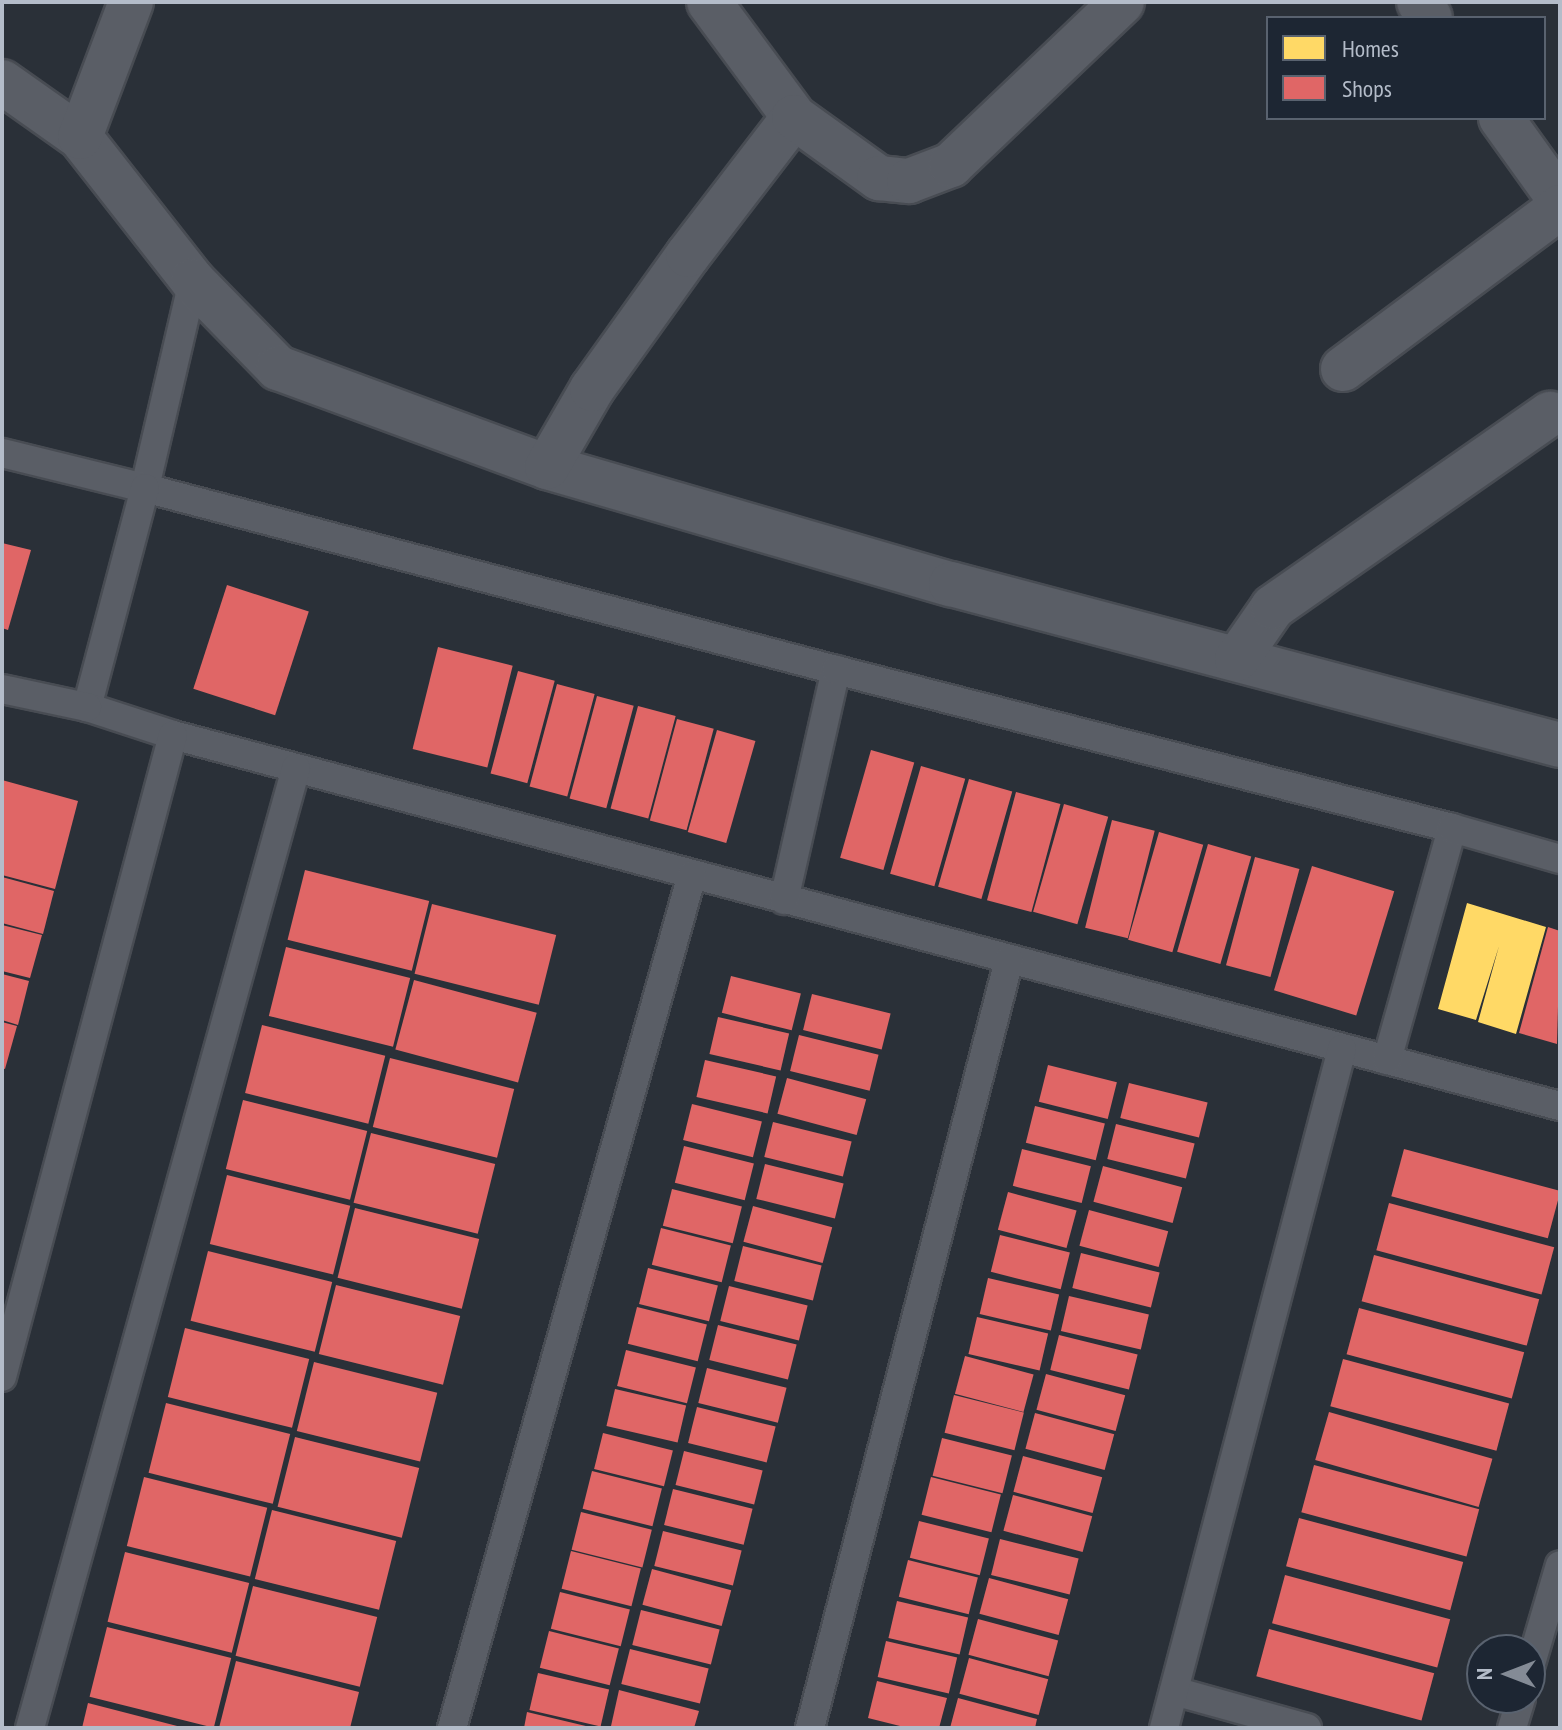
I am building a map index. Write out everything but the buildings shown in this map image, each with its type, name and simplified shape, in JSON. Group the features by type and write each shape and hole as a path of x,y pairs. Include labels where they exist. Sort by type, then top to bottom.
{"street":[{"path":"80,137 131,2"},
{"path":"709,2 794,117 879,178 909,181 951,165 1122,2"},
{"path":"2,82 80,137 193,281 278,368 547,467 951,584 1560,745"},
{"path":"547,467 592,389 688,255 794,117"},
{"path":"1502,120 1560,200"},
{"path":"1343,369 1560,207"},
{"path":"1237,659 1273,607 1557,419"}],"lane":[{"path":"87,707 145,488 193,281"},
{"path":"2,453 1452,828 1560,859"},
{"path":"784,900 836,670"},
{"path":"2,689 87,707 173,735 1560,1106"},
{"path":"2,1377 173,735"},
{"path":"30,1728 296,768"},
{"path":"1387,1060 1452,828"},
{"path":"452,1728 692,875"},
{"path":"810,1728 1009,960"},
{"path":"1164,1728 1342,1049"},
{"path":"1540,1634 1560,1565"},
{"path":"1174,1691 1307,1728"}]}
